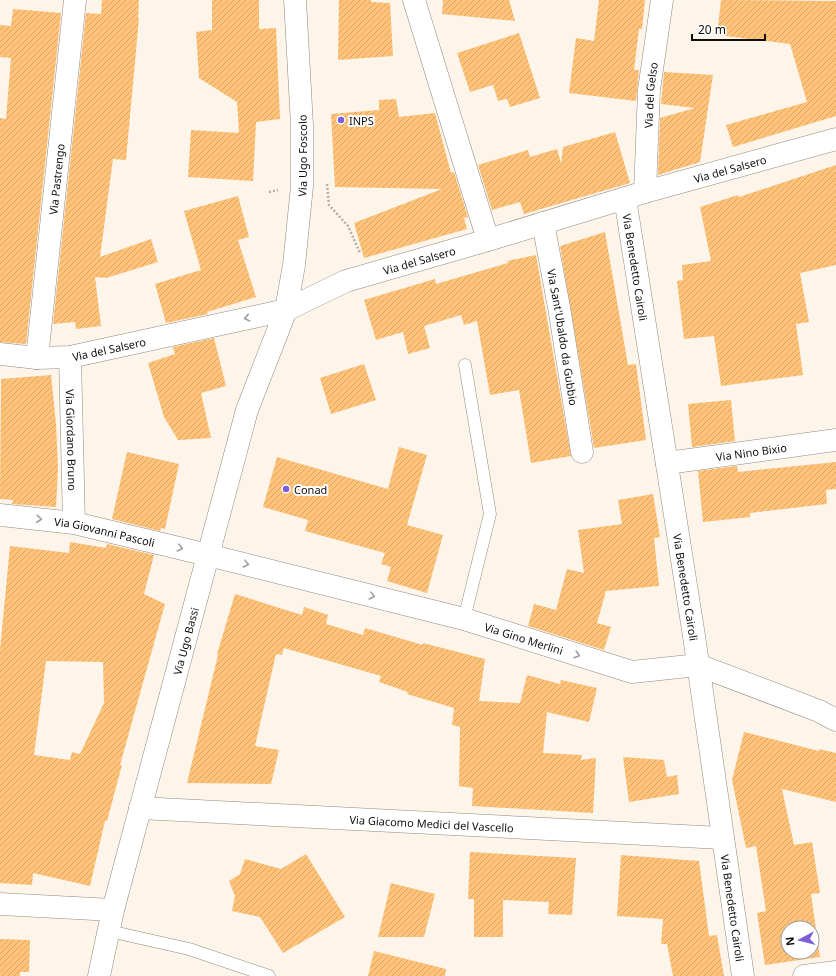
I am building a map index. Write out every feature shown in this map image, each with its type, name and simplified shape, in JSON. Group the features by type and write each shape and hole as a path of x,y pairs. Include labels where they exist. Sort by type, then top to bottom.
{"street":[{"name":"Via Pastrengo","path":"37,358 75,0"},
{"name":"Via Ugo Foscolo","path":"286,310 294,265 302,186 302,125 295,0"},
{"path":"414,0 488,240"},
{"name":"Via del Gelso","path":"635,195 662,0"},
{"name":"Via del Salsero","path":"0,354 37,358 70,357 286,310 346,281 488,240 635,195 836,139"},
{"name":"Via Benedetto Cairoli","path":"635,195 667,463 743,976"},
{"name":"Via Sant'Ubaldo da Gubbio","path":"543,223 559,307 582,452"},
{"name":"Via Ugo Bassi","path":"99,976 111,920 140,808 247,410 286,310"},
{"name":"Via Giordano Bruno","path":"70,357 74,523"},
{"name":"Via Nino Bixio","path":"667,463 836,440"},
{"name":"Via Giovanni Pascoli","path":"0,515 74,523 208,555"},
{"name":"Via Gino Merlini","path":"208,555 464,619 632,672 698,665 819,711 836,720"},
{"name":"Via Giacomo Medici del Vascello","path":"140,808 722,838"},
{"path":"0,904 111,920"},
{"path":"804,976 836,972"}],"lane":[{"path":"464,619 490,514 465,365"},
{"path":"111,920 189,949 269,976"}],"path":[{"path":"327,181 329,205 348,226 368,275"}],"building":[{"path":"102,0 139,0 139,18 126,160 113,159 100,257 151,239 158,262 106,278 95,277 101,326 76,329 75,322 53,324 86,13 101,14"},
{"path":"212,0 259,0 259,29 276,28 280,119 256,122 253,181 188,177 191,130 239,133 237,102 199,78 196,32 212,30"},
{"path":"339,0 371,0 371,2 390,3 393,56 338,60"},
{"path":"443,0 509,0 515,21 442,14"},
{"path":"599,0 645,0 642,29 639,29 634,70 639,70 636,101 569,93 576,38 594,41"},
{"path":"721,0 836,1 836,116 733,147 726,125 807,102 790,44 717,35"},
{"path":"13,9 61,13 26,344 0,342 0,118 6,119 11,58 0,57 0,25 11,26"},
{"path":"519,33 540,98 510,107 507,99 498,101 493,85 470,92 457,53"},
{"path":"664,72 713,75 700,162 658,175 660,118 695,108 661,104"},
{"path":"396,99 399,117 435,113 451,173 454,172 468,217 464,218 467,229 364,258 354,223 442,189 335,187 331,114 379,110 379,100"},
{"path":"615,132 630,183 524,214 520,202 492,210 478,165 528,150 530,157 557,149 561,163 563,147"},
{"path":"836,165 836,265 800,273 809,322 796,324 803,375 721,386 714,336 684,339 677,281 683,280 682,265 711,261 700,207 738,195 739,197"},
{"path":"238,196 249,237 238,240 256,297 207,312 208,314 166,323 155,284 201,270 184,211"},
{"path":"605,232 628,365 636,364 646,440 594,448 560,246"},
{"path":"536,255 571,456 531,463 519,390 490,395 477,321 464,325 461,315 424,326 430,348 408,354 403,332 376,340 364,300 435,279 436,284 508,263 507,261"},
{"path":"214,338 226,386 201,393 211,438 178,440 164,417 148,363 175,354 173,347"},
{"path":"364,364 376,400 331,414 320,378"},
{"path":"51,375 56,424 58,467 56,507 12,504 13,500 0,499 1,379"},
{"path":"731,400 735,441 692,447 688,404"},
{"path":"399,447 427,455 407,525 443,535 427,593 387,581 391,567 381,564 385,553 305,531 308,520 263,507 277,457 388,489"},
{"path":"127,452 179,464 165,529 161,528 160,531 112,519"},
{"path":"836,462 836,489 826,490 827,504 750,513 750,517 703,522 698,471 737,466 738,472"},
{"path":"653,494 660,537 654,538 659,586 606,591 597,623 611,627 604,650 528,626 534,604 556,610 567,569 584,573 578,530 622,524 618,500"},
{"path":"70,542 106,548 107,544 154,555 144,594 165,604 120,765 122,765 107,821 105,821 90,886 33,873 32,885 0,883 0,650 10,546 69,553","holes":["46,661 103,662 104,703 80,754 72,752 70,760 34,755"]},
{"path":"235,594 302,615 304,607 328,615 326,624 363,635 365,628 423,645 423,643 485,659 479,701 520,703 527,675 560,684 561,680 597,688 589,722 547,712 543,753 582,755 581,760 596,758 593,813 472,806 473,788 459,786 460,727 452,725 454,708 407,694 408,692 379,682 381,676 284,648 282,655 276,654 255,746 279,750 271,784 187,783 218,655 217,654"},
{"path":"744,732 819,751 819,749 836,753 836,802 782,789 794,845 812,842 820,893 811,894 815,920 780,920 780,960 799,960 765,965 757,913 766,911 756,846 746,848 732,780"},
{"path":"623,757 664,760 667,777 677,775 679,794 629,802"},
{"path":"470,852 576,858 572,915 548,914 549,902 503,900 503,937 474,937 474,899 468,899"},
{"path":"306,854 345,917 283,953 260,917 232,911 235,896 229,881 240,874 245,859 281,869"},
{"path":"621,855 699,861 709,936 717,935 724,976 673,976 667,944 661,944 663,919 617,916"},
{"path":"391,883 435,894 424,937 378,937"},
{"path":"0,939 30,940 29,972 20,972 20,976 0,976"},
{"path":"374,951 446,969 445,976 368,976"}],"place":[{"name":"INPS","path":"341,120"},
{"name":"Conad","path":"286,489"}]}
